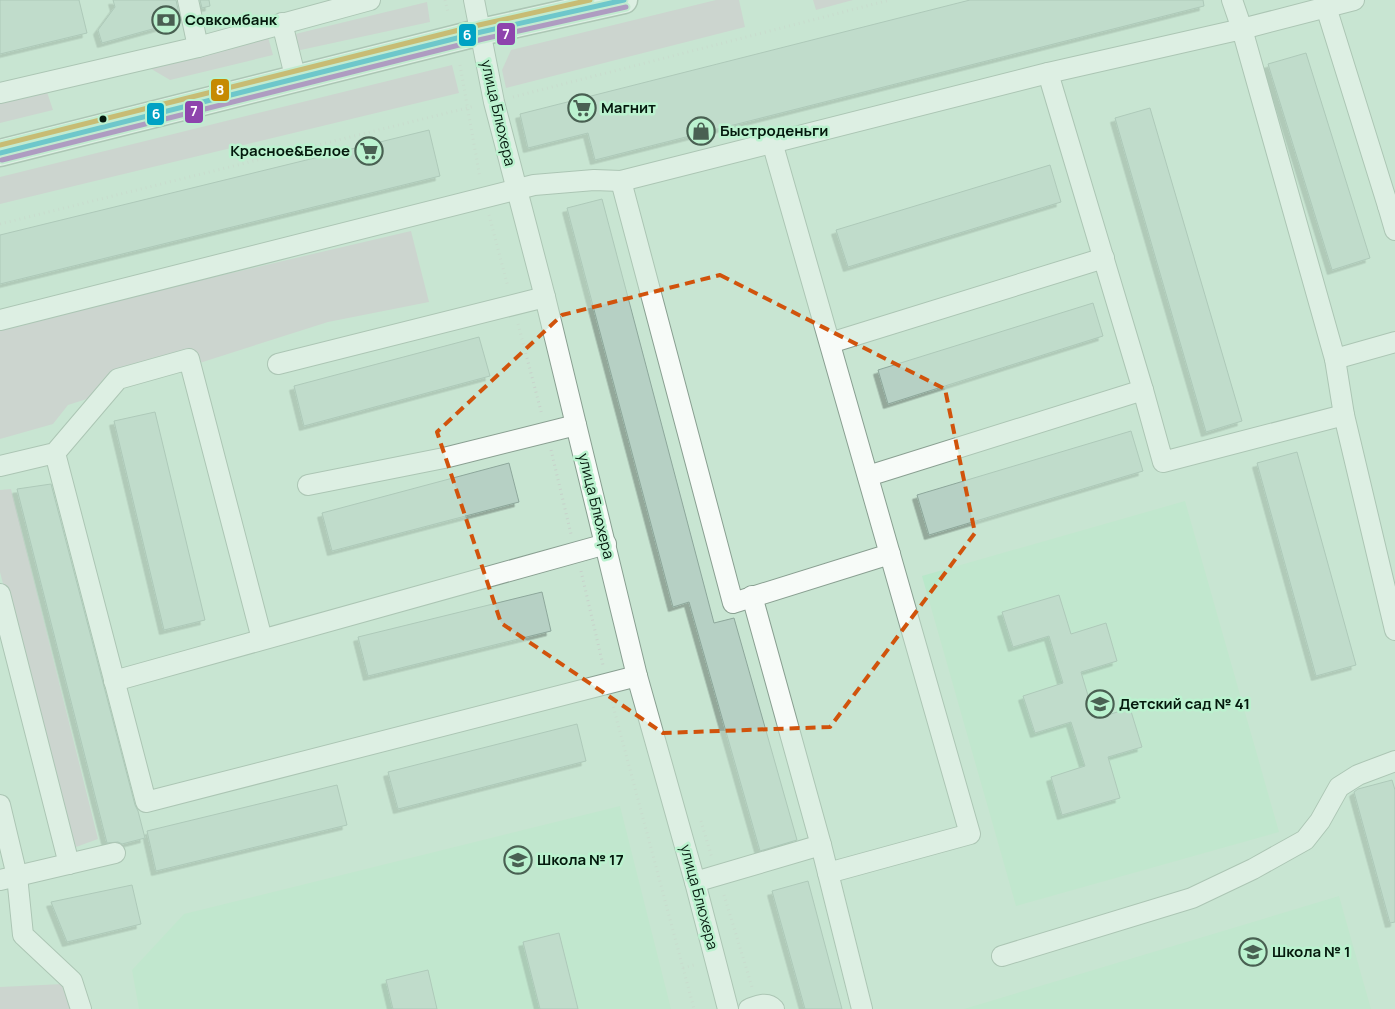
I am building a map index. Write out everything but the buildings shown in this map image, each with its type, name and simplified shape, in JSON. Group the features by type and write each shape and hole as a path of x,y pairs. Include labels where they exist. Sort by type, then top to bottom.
{"main road":[{"path":"0,153 481,32 624,0"}],"street":[{"path":"188,0 198,47"},
{"path":"0,94 198,47 370,0"},
{"name":"улица Блюхера","path":"474,0 494,102 545,297 637,676 695,882 728,1009"},
{"path":"1232,0 1242,29 1334,359 1344,415 1395,630"},
{"path":"0,320 534,185 564,181 622,181 1048,73 1242,29 1354,0"},
{"path":"1326,7 1392,206 1395,230"},
{"path":"282,23 296,80"},
{"path":"1048,73 1163,462 1344,415"},
{"path":"772,142 970,834 828,873"},
{"path":"622,181 733,603 890,554"},
{"path":"830,343 1104,258"},
{"path":"278,364 545,297"},
{"path":"1334,359 1395,342"},
{"path":"0,466 55,453 118,379 189,359 262,639"},
{"path":"868,476 1143,390"},
{"path":"308,485 444,458 576,425"},
{"path":"55,453 146,802 637,676"},
{"path":"114,681 606,544"},
{"path":"0,594 70,864"},
{"path":"752,596 821,845 862,1009"},
{"path":"1002,956 1192,898 1253,869 1306,840 1320,821 1339,787 1358,775 1395,761"},
{"path":"0,805 8,878 23,935 72,981 81,1009"},
{"path":"695,882 821,845"},
{"path":"8,878 114,853"}],"path":[{"path":"445,0 448,12"},
{"path":"514,106 511,97 890,0"},
{"path":"0,224 476,106"},
{"path":"701,820 760,1008"}],"highlighted area":[{"path":"720,275 945,389 975,533 830,727 663,733 501,623 437,432 562,315"}],"shaded area":[{"path":"716,0 739,0 745,27 506,88 502,70 511,50"},
{"path":"813,0 853,0 816,10"},
{"path":"427,2 430,22 296,51 287,36"},
{"path":"268,37 273,55 170,80 148,67"},
{"path":"452,65 459,93 0,204 0,177"},
{"path":"47,92 53,110 0,123 0,103"},
{"path":"411,231 429,302 328,322 68,405 53,424 0,439 0,327"},
{"path":"11,489 98,839 76,847 45,749 0,572 0,490"},
{"name":"Детский сад № 41","path":"1185,501 1279,832 1016,906 922,576"},
{"name":"Школа № 17","path":"620,806 671,1009 139,1009 132,970 184,914"},
{"name":"Школа № 1","path":"1339,896 1371,1009 964,1009"},
{"path":"63,984 70,1009 0,1009 0,987"}],"transit line":[{"name":"8","path":"0,145 479,25 590,0"},
{"name":"6","path":"0,153 481,32 624,0"},
{"name":"7","path":"2,160 483,39 626,7"}],"place":[{"name":"Совкомбанк","path":"166,20"},
{"name":"Магнит","path":"582,108"},
{"name":"Быстроденьги","path":"701,131"},
{"name":"Красное&Белое","path":"369,151"},
{"name":"Детский сад № 41","path":"1100,704"},
{"name":"Школа № 17","path":"518,860"},
{"name":"Школа № 1","path":"1253,952"}]}
